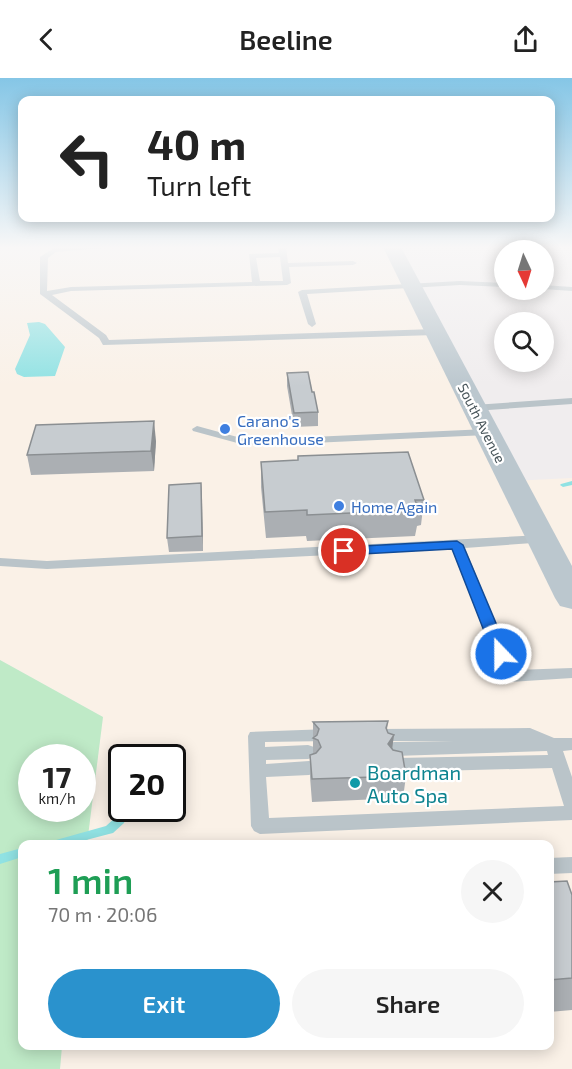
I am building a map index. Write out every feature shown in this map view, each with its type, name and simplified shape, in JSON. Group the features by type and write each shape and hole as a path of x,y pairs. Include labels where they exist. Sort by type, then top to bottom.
{"main road":[{"name":"South Avenue","path":"416,293 572,598"}],"lane":[{"path":"302,293 312,324"},
{"path":"45,294 103,336 106,343 435,332"},
{"path":"474,408 572,401"},
{"path":"196,429 241,441 268,442 487,432"},
{"path":"0,562 47,566 542,539"},
{"path":"457,545 510,676 572,673"},
{"path":"572,804 555,753 530,734 256,736 260,826 572,813"},
{"path":"396,757 555,753 572,744"},
{"path":"257,762 309,760"},
{"path":"554,866 572,865"}],"shaded area":[{"path":"0,293 416,293 512,481 572,478 572,1069 60,1069 62,1050 554,1050 554,840 88,840 90,822 96,822 96,773 103,717 0,660"}],"green space":[{"path":"0,660 103,717 96,773 96,744 18,744 18,822 90,822 88,840 18,840 18,1050 62,1050 60,1069 0,1069"}],"water":[{"path":"27,323 45,324 65,347 55,376 24,377 17,374 15,369 30,335"}],"building":[{"path":"308,372 318,412 294,413 287,373"},
{"path":"154,421 151,451 27,455 36,425"},
{"path":"408,452 424,500 415,500 418,510 307,515 307,510 265,512 261,462 298,460 298,456"},
{"path":"201,483 202,536 167,538 169,485"},
{"path":"388,721 386,728 388,733 394,735 388,744 393,750 402,752 406,776 312,779 310,755 316,753 321,747 318,740 313,738 319,729 313,722"},
{"path":"567,881 572,895 572,978 554,980 554,882"}],"waterway":[{"path":"563,485 572,483"},
{"path":"71,840 109,830 118,822"},
{"path":"0,859 18,854"}],"place":[{"name":"Carano's Greenhouse","path":"225,429"},
{"name":"Home Again","path":"339,506"},
{"name":"Boardman Auto Spa","path":"355,783"}],"route":[{"path":"344,551 457,545 501,654"}]}
